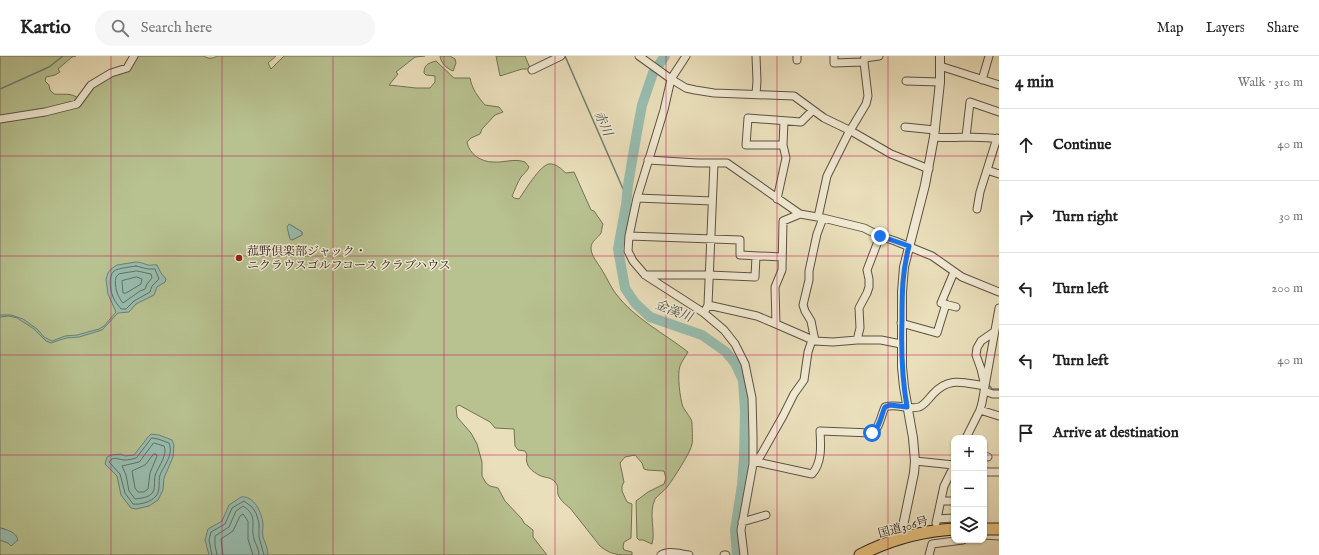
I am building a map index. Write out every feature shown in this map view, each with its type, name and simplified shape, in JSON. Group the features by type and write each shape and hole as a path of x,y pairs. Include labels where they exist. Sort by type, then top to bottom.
{"highway":[{"name":"国道306号","path":"860,555 869,550 904,538 951,529"},
{"path":"987,529 999,529"}],"street":[{"path":"0,119 45,112 77,104 91,85 111,73 127,68 134,56"},
{"path":"532,70 561,56"},
{"path":"639,56 686,88 703,92 794,96 824,118 851,131 891,154 929,169"},
{"path":"686,56 671,78 664,110 637,198 629,236 628,250 633,261 645,275 704,313 724,330 735,344 745,364 752,398 755,463 742,522 741,535 744,555"},
{"path":"756,56 758,81 756,94"},
{"path":"834,56 834,63 879,56"},
{"path":"904,538 903,526 913,480 915,461 913,438 904,386 901,344 904,267 929,169 935,134 940,82 940,56"},
{"path":"982,80 988,56"},
{"path":"755,463 784,416 794,394 804,380 808,352 813,340 811,321 803,305 821,218 827,176 864,108 867,99 865,59"},
{"path":"940,66 999,85"},
{"path":"906,81 940,82"},
{"path":"966,137 970,102 999,112"},
{"path":"783,145 746,145 748,118 801,122 813,110"},
{"path":"777,200 786,158 783,145 784,121"},
{"path":"906,127 950,139 983,136 998,139 980,192 978,209"},
{"path":"648,160 727,163 777,200 800,214 864,228 880,236 909,246 942,262 954,272 999,292"},
{"path":"704,313 708,305 714,163"},
{"path":"987,170 999,174"},
{"path":"637,198 712,201"},
{"path":"776,324 775,287 782,270 783,221 800,214"},
{"path":"629,236 740,240 740,255 782,257"},
{"path":"857,340 860,328 859,308 869,287 867,270 880,236"},
{"path":"645,275 755,277 756,256"},
{"path":"954,272 941,303 956,307"},
{"path":"902,323 938,333 946,304"},
{"path":"708,305 757,316 813,340 833,342 881,340 901,344"},
{"path":"968,435 980,410 999,308"},
{"path":"985,388 981,368 976,355 976,348 981,340 994,332"},
{"path":"755,463 812,474 817,466 821,450 820,431 872,433 878,426 885,407 890,405 907,407 922,406 939,388 954,381 985,388 993,394 999,394"},
{"path":"980,410 999,416"},
{"path":"915,461 951,469"},
{"path":"951,519 937,521 944,486 952,471"},
{"path":"987,472 999,472"},
{"path":"941,501 951,501"},
{"path":"742,522 766,515"},
{"path":"987,536 999,536"},
{"path":"929,555 932,544 951,542"},
{"path":"661,555 672,552 690,555"}],"green space":[{"path":"0,56 76,56 72,57 58,69 60,72 46,77 45,81 54,94 73,95 79,99 76,102 45,110 0,118"},
{"path":"136,56 204,56 207,58 213,58 217,56 276,56 268,63 271,69 284,56 425,56 415,57 396,72 398,74 389,85 430,88 435,82 435,76 426,75 424,70 427,65 436,61 454,78 470,78 472,86 485,105 499,107 503,112 495,115 482,129 480,134 471,138 467,142 473,154 484,161 489,162 517,160 525,162 529,167 518,182 512,196 519,199 541,169 549,164 554,164 566,173 574,172 591,210 594,211 603,224 601,233 592,243 591,251 593,257 614,291 632,311 688,352 680,366 679,380 683,407 692,421 692,444 685,459 670,483 655,499 652,511 652,544 637,538 636,501 648,492 664,484 666,478 664,471 644,469 642,463 635,455 625,457 620,463 624,482 622,491 627,502 632,504 631,538 624,542 623,547 624,550 632,552 632,555 619,555 611,553 600,546 570,508 561,500 558,494 557,485 553,480 543,477 530,468 526,459 527,455 525,451 518,450 515,446 514,429 495,428 490,422 459,405 456,407 457,417 471,433 477,444 482,462 482,476 486,483 490,486 498,488 505,501 524,523 533,530 533,537 547,555 0,555 0,540 8,543 5,529 0,528 0,121 82,104 84,97 92,87 122,71","holes":["291,225 302,232 302,235 292,240 289,235"]},
{"path":"440,56 450,56 455,59 456,63 453,71 444,65"},
{"path":"496,56 525,56 530,68 500,76"}],"water":[{"path":"289,224 302,232 302,235 292,240 290,239 287,227"},
{"path":"136,262 157,265 166,279 165,282 157,287 154,295 136,304 129,312 118,313 102,330 51,343 46,341 34,329 17,318 9,316 0,317 0,315 11,315 23,319 37,329 44,337 52,341 65,336 77,335 99,329 104,326 116,312 108,294 106,279 108,273 117,265"},
{"path":"151,434 159,435 172,440 174,445 173,457 164,478 163,490 158,500 149,506 136,509 131,508 121,495 117,476 105,464 107,457 111,455 134,455"},
{"path":"241,497 250,499 259,510 263,524 263,537 268,555 209,555 205,540 208,529 222,521 229,505"},
{"path":"0,528 14,533 18,540 11,546 0,540"}],"waterway":[{"path":"0,89 49,67 63,56"},
{"name":"赤川","path":"565,56 627,198"},
{"name":"金溪川","path":"665,56 653,73 642,105 618,249 625,288 635,303 650,317 702,335 726,352 735,363 743,380 745,411 744,458 742,485 735,530 737,555"},
{"path":"988,384 992,389 999,389"}],"place":[{"name":"菰野倶楽部ジャック・ ニクラウスゴルフコース クラブハウス","path":"239,258"}],"route":[{"path":"872,433 878,426 885,407 890,405 907,407 902,367 901,327 904,267 909,246 880,236"}]}
